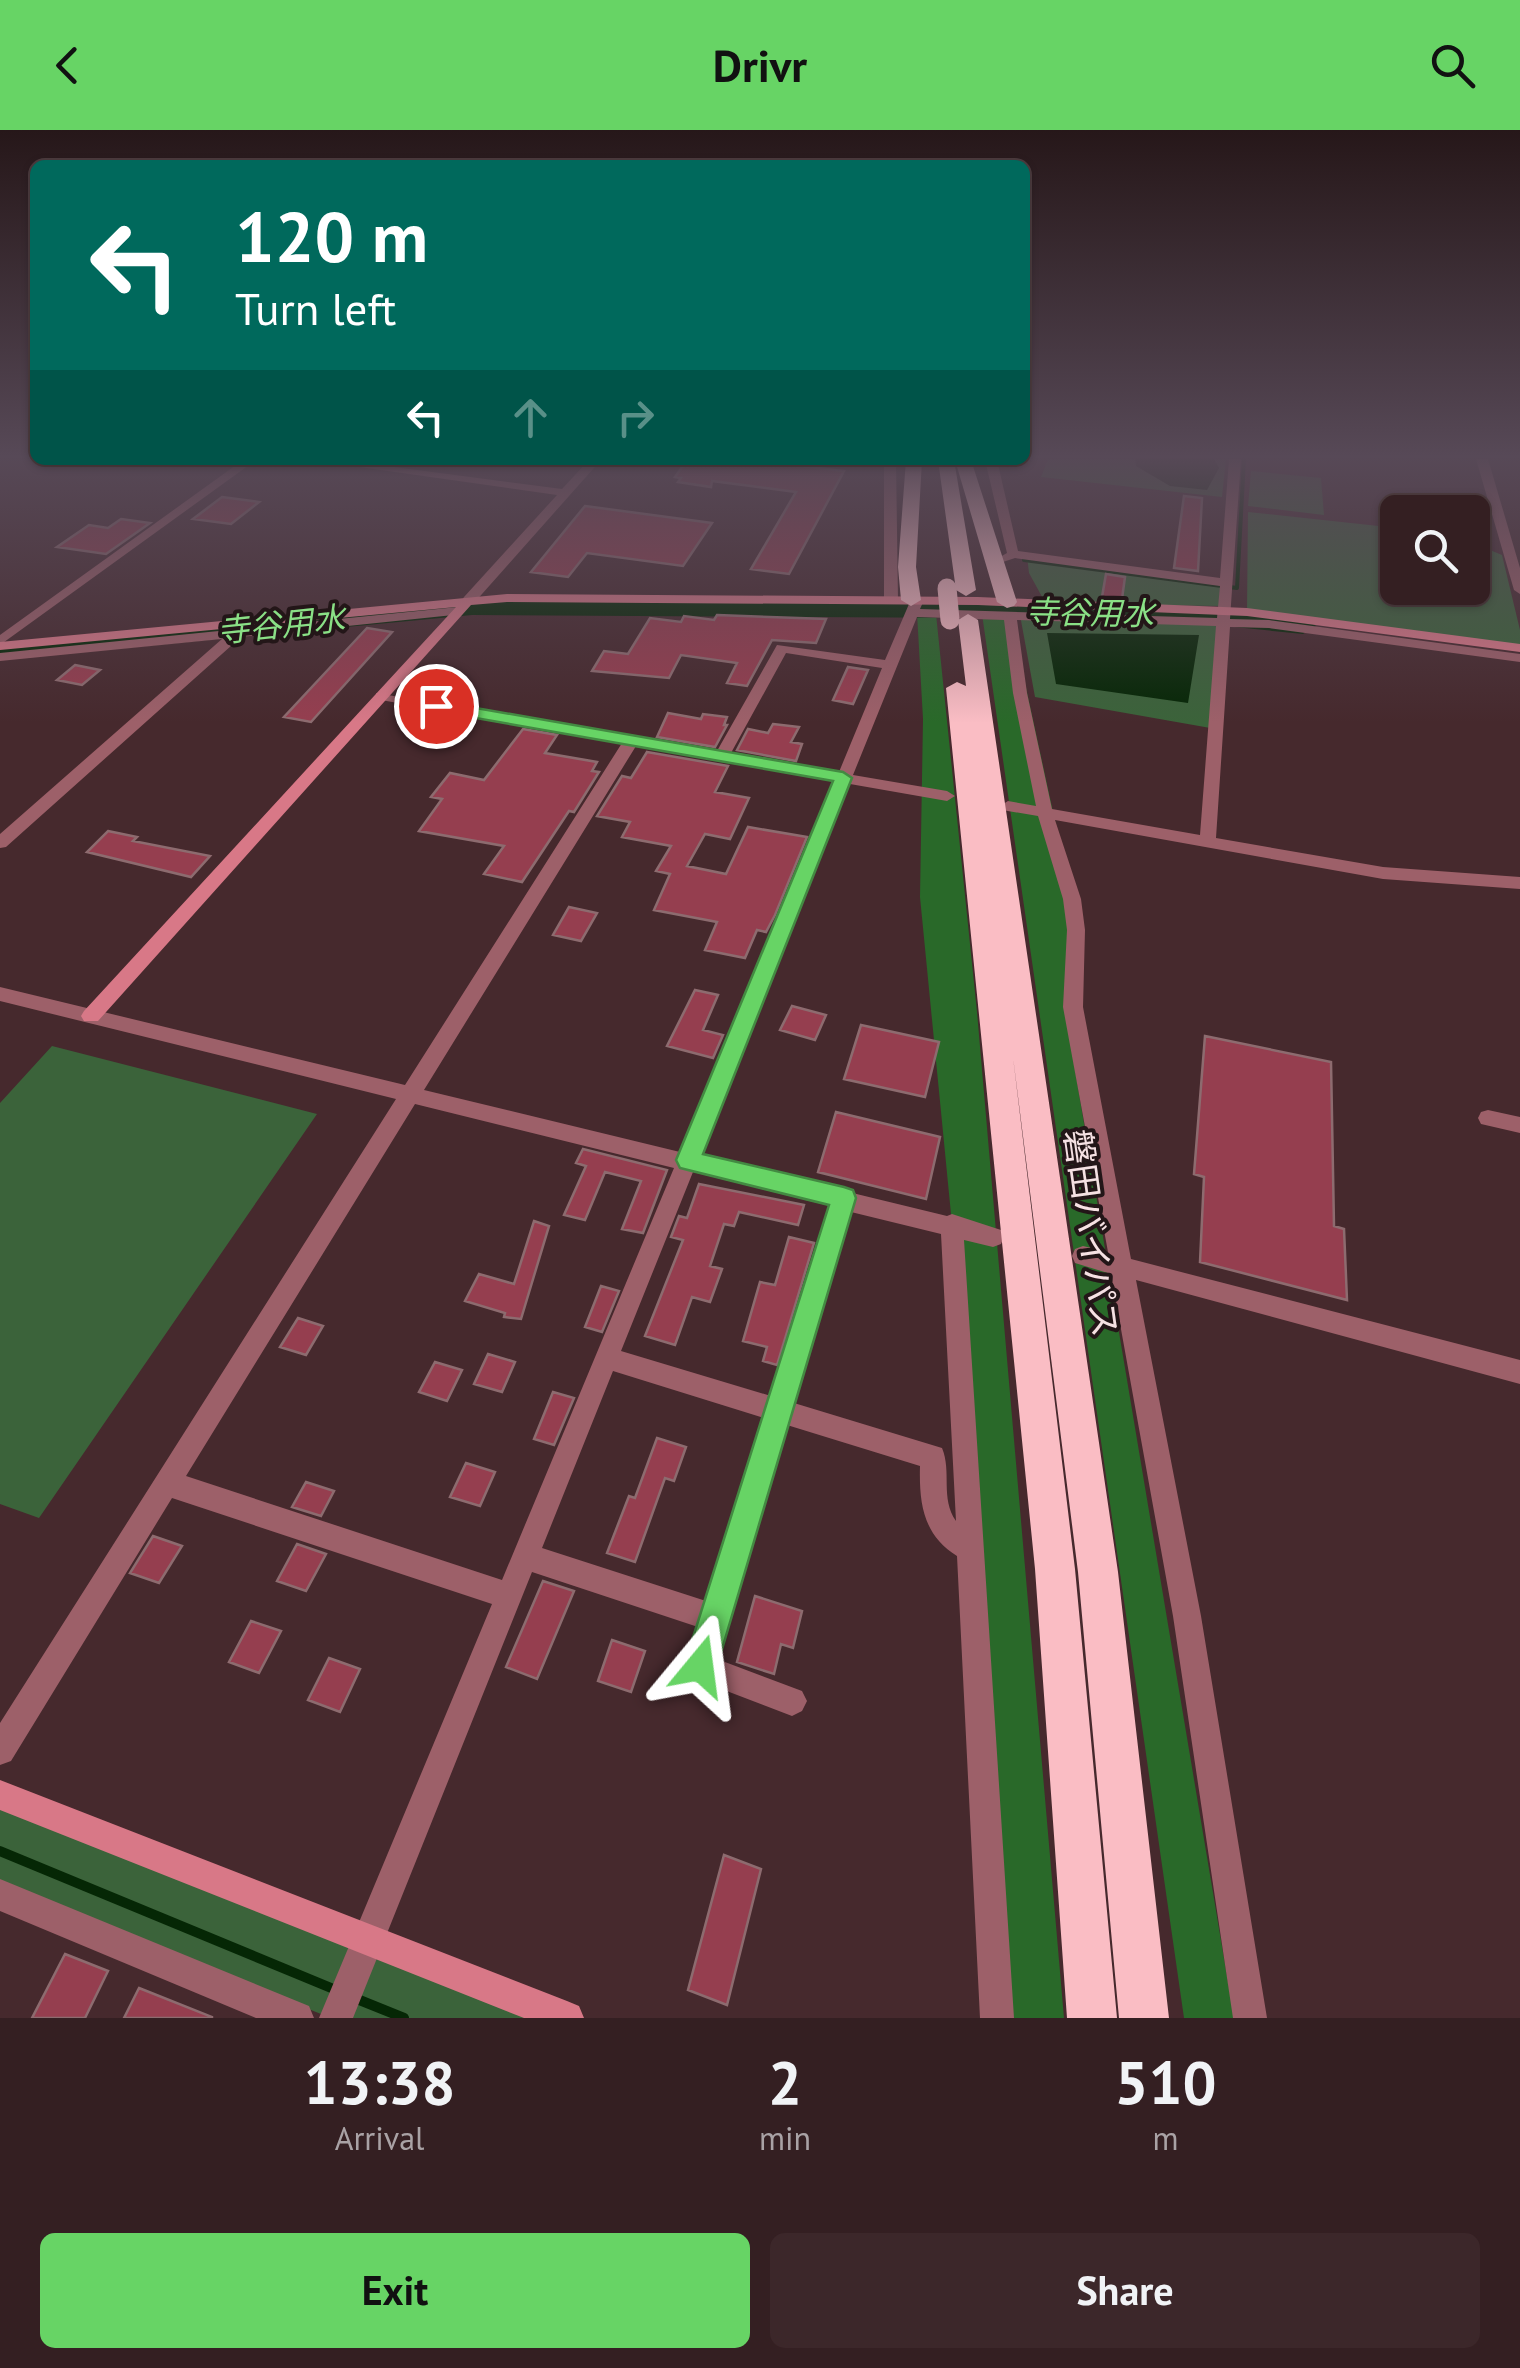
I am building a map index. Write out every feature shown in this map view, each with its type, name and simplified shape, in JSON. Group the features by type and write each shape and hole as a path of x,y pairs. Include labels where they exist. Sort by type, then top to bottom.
{"highway":[{"path":"908,547 913,606"},
{"name":"磐田バイパス","path":"947,547 1098,1572 1144,2018"},
{"name":"磐田バイパス","path":"953,547 1055,1569 1092,2018"},
{"path":"1001,547 1006,559 1009,608"}],"street":[{"path":"0,644 132,547"},
{"path":"91,1016 517,547"},
{"path":"891,547 891,600"},
{"path":"1004,547 1006,559 1228,585"},
{"path":"1208,842 1230,547"},
{"path":"1512,547 1520,590"},
{"path":"0,657 462,607 891,600 913,606 1224,616 1520,648"},
{"path":"336,2018 913,606"},
{"path":"1009,608 1020,693 1045,812 1072,900 1076,930 1073,1008 1187,1616 1250,2018"},
{"path":"1224,616 1520,658"},
{"path":"0,644 243,628"},
{"path":"0,842 243,628"},
{"path":"721,756 782,648 889,665"},
{"path":"380,696 947,796"},
{"path":"0,1750 631,741"},
{"path":"1008,806 1383,873 1520,883"},
{"path":"0,994 952,1224 992,1237"},
{"path":"1488,1118 1520,1125"},
{"path":"792,1701 700,1666 844,1198"},
{"path":"952,1224 996,2018"},
{"path":"1083,1256 1520,1372"},
{"path":"607,1358 934,1457 934,1512 952,1538 970,1548"},
{"path":"166,1483 509,1596"},
{"path":"526,1556 715,1618"},
{"path":"0,1795 567,2018"},
{"path":"0,1895 298,2018"}],"shaded area":[{"path":"1248,547 1380,547 1380,605 1490,605 1490,550 1502,555 1520,630 1520,648 1247,612"},
{"path":"1027,556 1228,583 1225,606 1046,604 1029,573"},
{"path":"469,600 891,600 896,615 439,613 0,657 0,646"},
{"path":"1020,615 1223,625 1216,729 1035,697"},
{"path":"1047,633 1199,635 1188,703 1056,684"},
{"path":"52,1046 317,1114 39,1518 0,1504 0,1103"},
{"path":"0,1795 567,2018 331,2018 0,1886"}],"green space":[{"path":"917,613 936,614 977,1012 1064,2018 997,2018 952,1224 920,897 923,719"},
{"path":"982,614 1010,614 1072,899 1068,1028 1234,2018 1184,2018"}],"building":[{"path":"58,547 116,547 106,554"},
{"path":"551,547 696,547 683,566 587,553 568,577 531,572"},
{"path":"764,547 803,547 789,574 751,569"},
{"path":"1177,547 1199,547 1198,571 1174,568"},
{"path":"1106,574 1125,577 1122,599 1102,597"},
{"path":"717,615 826,619 816,643 772,640 747,686 727,683 737,663 681,655 669,678 592,671 604,651 628,654 650,618 681,622 684,616 714,620"},
{"path":"367,628 392,632 311,722 284,717"},
{"path":"75,665 100,670 82,685 57,680"},
{"path":"848,667 868,670 853,704 833,700"},
{"path":"668,713 701,719 703,714 727,717 727,725 715,747 657,737"},
{"path":"773,724 799,727 791,742 802,744 796,761 737,750 748,729 768,733"},
{"path":"523,729 557,735 545,753 597,762 592,771 599,772 522,882 484,874 504,846 419,831 442,799 431,797 450,773 484,780"},
{"path":"647,752 728,766 715,792 749,798 730,839 705,834 687,866 726,874 748,827 807,837 775,915 766,932 757,930 745,958 705,950 717,922 654,910 670,874 656,871 671,846 622,837 630,822 597,816 622,776 631,778"},
{"path":"108,831 137,837 133,841 210,856 191,877 87,852"},
{"path":"569,907 597,913 581,941 553,935"},
{"path":"695,990 718,995 703,1030 723,1035 713,1058 667,1046"},
{"path":"792,1006 826,1015 815,1040 780,1030"},
{"path":"861,1025 939,1042 925,1097 844,1079"},
{"path":"1205,1036 1331,1062 1334,1226 1344,1229 1347,1300 1200,1262 1204,1177 1194,1174"},
{"path":"836,1112 940,1137 926,1199 818,1172"},
{"path":"583,1149 667,1170 643,1233 622,1229 641,1181 605,1172 585,1220 564,1215 586,1166 576,1163"},
{"path":"699,1184 804,1205 798,1225 739,1212 734,1226 724,1224 710,1266 722,1269 710,1302 692,1297 675,1345 645,1336 683,1240 671,1237 679,1216 687,1218"},
{"path":"534,1221 549,1226 521,1319 504,1317 505,1313 465,1301 479,1274 514,1284"},
{"path":"789,1237 814,1243 777,1365 763,1361 767,1347 743,1341 760,1282 775,1285"},
{"path":"601,1286 619,1291 602,1332 585,1327"},
{"path":"298,1318 323,1326 306,1355 280,1347"},
{"path":"488,1354 515,1362 502,1392 474,1384"},
{"path":"435,1362 462,1370 447,1401 419,1392"},
{"path":"553,1392 574,1398 554,1445 534,1439"},
{"path":"657,1438 686,1447 674,1481 665,1478 635,1562 607,1553 629,1496 635,1498"},
{"path":"466,1463 495,1472 480,1506 450,1497"},
{"path":"306,1482 334,1491 321,1516 292,1507"},
{"path":"153,1536 182,1546 159,1583 130,1573"},
{"path":"297,1544 326,1554 306,1591 277,1581"},
{"path":"543,1581 574,1591 537,1679 506,1667"},
{"path":"755,1596 802,1611 793,1648 781,1644 774,1674 737,1662"},
{"path":"251,1621 281,1631 259,1673 229,1662"},
{"path":"612,1640 645,1651 631,1692 598,1681"},
{"path":"329,1658 360,1669 340,1712 308,1700"},
{"path":"724,1855 761,1869 727,2005 688,1990"},
{"path":"65,1954 108,1971 85,2018 32,2018"},
{"path":"139,1988 212,2017 212,2018 124,2018"}],"waterway":[{"path":"1024,560 1237,588 1239,547"},
{"name":"寺谷用水","path":"0,652 472,607 984,610 1195,615 1303,626"},
{"path":"0,1851 336,1990"},
{"path":"352,1997 404,2018"}],"route":[{"path":"436,706 843,778 688,1160 844,1198 700,1666"}]}
